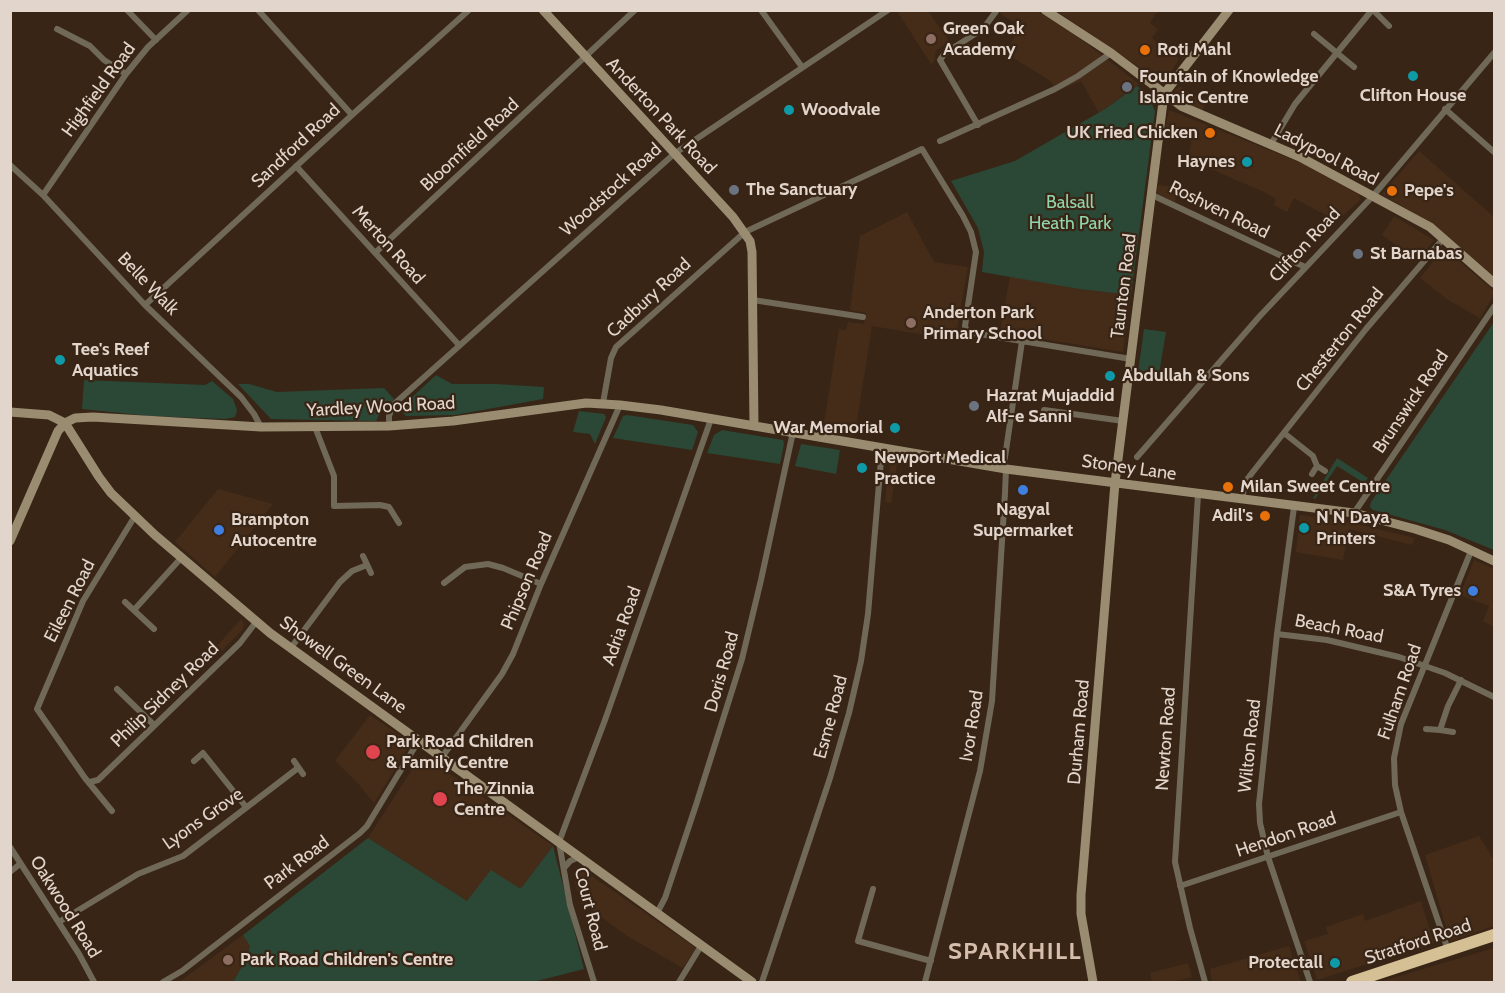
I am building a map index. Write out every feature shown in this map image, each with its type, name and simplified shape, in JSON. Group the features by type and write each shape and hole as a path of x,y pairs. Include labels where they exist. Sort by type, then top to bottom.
{"highway":[{"name":"Stratford Road","path":"1352,982 1494,935"}],"street":[{"path":"127,10 156,40"},
{"name":"Highfield Road","path":"43,195 126,74 156,40 188,10"},
{"path":"258,10 352,115"},
{"name":"Sandford Road","path":"145,304 469,10"},
{"name":"Anderton Park Road","path":"543,10 745,232 753,252 754,426"},
{"name":"Bloomfield Road","path":"375,253 635,10"},
{"path":"761,10 802,67"},
{"name":"Woodstock Road","path":"389,426 388,416 393,405 674,154 888,10"},
{"path":"978,125 940,60 945,53 983,29 997,10"},
{"name":"Ladypool Road","path":"1045,10 1110,52 1181,106 1300,157 1430,227 1494,283"},
{"path":"1164,94 1229,10"},
{"path":"1271,144 1295,104 1372,10 1389,26"},
{"path":"57,29 90,46 104,60 126,74"},
{"path":"1314,34 1354,67"},
{"path":"940,141 1055,89 1078,76 1110,52"},
{"name":"Clifton Road","path":"1137,457 1305,267 1372,197 1494,53"},
{"name":"Taunton Road","path":"1115,483 1164,94"},
{"path":"1445,109 1494,152"},
{"name":"Cadbury Road","path":"603,404 611,358 616,347 745,232 922,149 963,216 971,232 976,252 965,329 971,334 1022,341"},
{"name":"Belle Walk","path":"10,165 43,195 145,304 241,397 261,427"},
{"name":"Merton Road","path":"296,166 459,345"},
{"name":"Roshven Road","path":"1152,195 1305,267"},
{"name":"Chesterton Road","path":"1242,498 1246,481 1366,329 1443,238"},
{"path":"753,300 863,317"},
{"name":"Brunswick Road","path":"1354,513 1494,307"},
{"path":"1022,341 1131,359"},
{"name":"Ivor Road","path":"925,982 980,771 992,701 1006,469 1004,464 1022,341"},
{"name":"Yardley Wood Road","path":"10,412 49,415 65,423 75,418 93,417 261,427 315,427 389,426 453,421 566,404 603,404 754,426"},
{"name":"Phipson Road","path":"442,757 502,674 513,654 541,584 620,405"},
{"path":"1044,410 1124,421"},
{"name":"Adria Road","path":"559,842 605,720 711,419"},
{"path":"10,541 58,430 65,423"},
{"name":"Showell Green Lane","path":"65,423 99,477 135,516 290,650 419,740 752,982"},
{"name":"Stoney Lane","path":"754,426 1006,469 1354,513 1449,540 1494,561"},
{"path":"315,427 334,476 334,506 380,505 388,507 399,523"},
{"name":"Doris Road","path":"657,913 665,898 742,659 793,432"},
{"path":"1284,433 1312,456 1317,466 1325,471"},
{"name":"Esme Road","path":"762,982 830,778 856,681 868,614 882,448"},
{"path":"1312,474 1317,466"},
{"name":"Durham Road","path":"1093,982 1081,895 1115,483"},
{"name":"Newton Road","path":"1198,495 1175,830 1175,862 1205,982"},
{"name":"Wilton Road","path":"1294,507 1277,634 1259,804 1260,823 1268,857 1310,982"},
{"name":"Eileen Road","path":"90,782 39,714 38,709 83,601 135,516"},
{"name":"Fulham Road","path":"1448,950 1401,812 1394,773 1396,742 1401,724 1471,550"},
{"path":"363,556 371,573"},
{"path":"134,610 182,557"},
{"path":"290,650 340,582 352,571 367,564"},
{"path":"444,583 465,567 488,564 541,584"},
{"path":"125,602 154,629"},
{"name":"Philip Sidney Road","path":"90,782 98,780 240,643 256,622"},
{"name":"Beach Road","path":"1277,634 1327,640 1424,665 1494,697"},
{"path":"1440,730 1448,706 1461,680"},
{"path":"117,689 154,725"},
{"path":"1426,729 1453,732"},
{"name":"Park Road","path":"163,982 182,971 360,833 367,826 419,740"},
{"path":"194,761 203,753 246,807"},
{"name":"Lyons Grove","path":"59,922 138,874 183,856 246,807 301,771 294,760"},
{"path":"90,782 112,811"},
{"name":"Hendon Road","path":"1180,886 1401,812"},
{"name":"Court Road","path":"559,842 570,904 594,982"},
{"name":"Oakwood Road","path":"10,847 59,922 94,982"},
{"path":"564,868 570,861 579,857"},
{"path":"10,872 20,864"},
{"path":"873,889 858,941 931,961"},
{"path":"679,982 701,946"}],"shaded area":[{"name":"Green Oak Academy","path":"897,11 928,11 949,41 936,51 934,62 931,64"},
{"path":"1002,11 1037,11 1069,30 1139,84 1099,113 1081,81 1058,91 1049,80 1005,53 1021,26 1000,14"},
{"path":"1057,11 1155,11 1157,12 1150,23 1158,29 1152,38 1179,59 1164,84"},
{"path":"1179,86 1195,97 1198,94 1208,100 1201,112 1173,97 1172,94"},
{"path":"1169,110 1304,164 1358,194 1361,199 1337,221 1294,198 1287,212 1274,205 1276,199 1266,193 1209,168 1188,165 1192,136 1165,129"},
{"path":"1419,151 1494,217 1494,276 1431,224 1382,194"},
{"path":"1158,185 1178,187 1175,202 1157,194"},
{"name":"Anderton Park Primary School","path":"907,212 934,262 968,267 955,340 872,326 855,434 853,436 823,430 839,329 846,330 848,322 864,324 866,313 850,310 860,236"},
{"path":"1394,216 1434,240 1417,261 1382,235"},
{"path":"1444,248 1494,291 1494,295 1480,318 1448,300 1420,278"},
{"path":"1010,276 1079,289 1131,295 1123,352 1000,332"},
{"path":"891,457 898,458 891,503 885,502"},
{"name":"Brampton Autocentre","path":"218,489 273,504 215,577 175,542"},
{"path":"1300,515 1344,521 1415,538 1412,545 1349,529 1343,560 1296,552"},
{"path":"1474,560 1494,569 1494,627 1483,621 1489,606 1460,595"},
{"path":"241,619 244,624 243,629 222,651 217,646"},
{"name":"Park Road Children & Family Centre","path":"370,715 411,743 374,803 335,761"},
{"name":"The Zinnia Centre","path":"424,756 553,846 522,887 467,901 368,838 420,757"},
{"path":"1479,836 1494,861 1494,926 1450,941 1425,855"},
{"path":"583,870 696,948 683,968 627,936 589,908 583,909 575,883 576,876"},
{"path":"1421,901 1434,943 1317,980 1304,941 1328,934 1326,927 1363,914 1365,921"},
{"name":"Park Road Children's Centre","path":"243,935 250,946 244,963 233,982 179,982"},
{"path":"1289,946 1301,982 1212,982 1210,969"},
{"path":"1494,948 1494,982 1380,982 1443,963"},
{"path":"1188,963 1192,977 1170,982 1152,982 1150,973"}],"green space":[{"name":"Balsall Heath Park","path":"1137,86 1148,95 1155,111 1131,295 1079,289 982,272 984,252 978,228 951,181 1015,161 1105,109"},
{"path":"1494,322 1494,550 1445,530 1373,510 1370,507 1371,502"},
{"path":"1144,329 1166,332 1159,374 1138,372"},
{"path":"436,375 452,384 544,387 543,399 455,415 406,416 403,413 407,402"},
{"path":"84,380 205,385 212,381 233,399 237,410 235,417 225,419 149,416 82,409"},
{"path":"238,384 249,384 277,392 384,388 394,399 376,421 271,419"},
{"path":"579,411 604,414 606,417 595,444 590,434 573,432"},
{"path":"623,416 693,425 698,432 692,450 613,438"},
{"path":"722,430 783,440 780,464 707,453 714,435"},
{"path":"801,444 840,450 836,474 795,466"},
{"path":"1337,458 1368,478 1364,483 1337,466 1315,499 1313,498"},
{"path":"368,838 467,901 491,870 519,888 522,887 553,846 584,969 533,982 233,982 244,963 250,946 243,935"}],"place":[{"name":"Green Oak Academy","path":"931,39"},
{"name":"Roti Mahl","path":"1145,50"},
{"name":"Clifton House","path":"1413,76"},
{"name":"Fountain of Knowledge Islamic Centre","path":"1127,87"},
{"name":"Woodvale","path":"789,110"},
{"name":"UK Fried Chicken","path":"1210,133"},
{"name":"Haynes","path":"1247,162"},
{"name":"The Sanctuary","path":"734,190"},
{"name":"Pepe's","path":"1392,191"},
{"name":"St Barnabas","path":"1358,254"},
{"name":"Anderton Park Primary School","path":"911,323"},
{"name":"Tee's Reef Aquatics","path":"60,360"},
{"name":"Abdullah & Sons","path":"1110,376"},
{"name":"Hazrat Mujaddid Alf-e Sanni","path":"974,406"},
{"name":"War Memorial","path":"895,428"},
{"name":"Newport Medical Practice","path":"862,468"},
{"name":"Milan Sweet Centre","path":"1228,487"},
{"name":"Nagyal Supermarket","path":"1023,490"},
{"name":"Adil's","path":"1265,516"},
{"name":"N N Daya Printers","path":"1304,528"},
{"name":"Brampton Autocentre","path":"219,530"},
{"name":"S&A Tyres","path":"1473,591"},
{"name":"Park Road Children & Family Centre","path":"373,752"},
{"name":"The Zinnia Centre","path":"440,799"},
{"name":"Park Road Children's Centre","path":"228,960"},
{"name":"Protectall","path":"1335,963"}],"district":[{"name":"SPARKHILL","path":"1015,952"}]}
